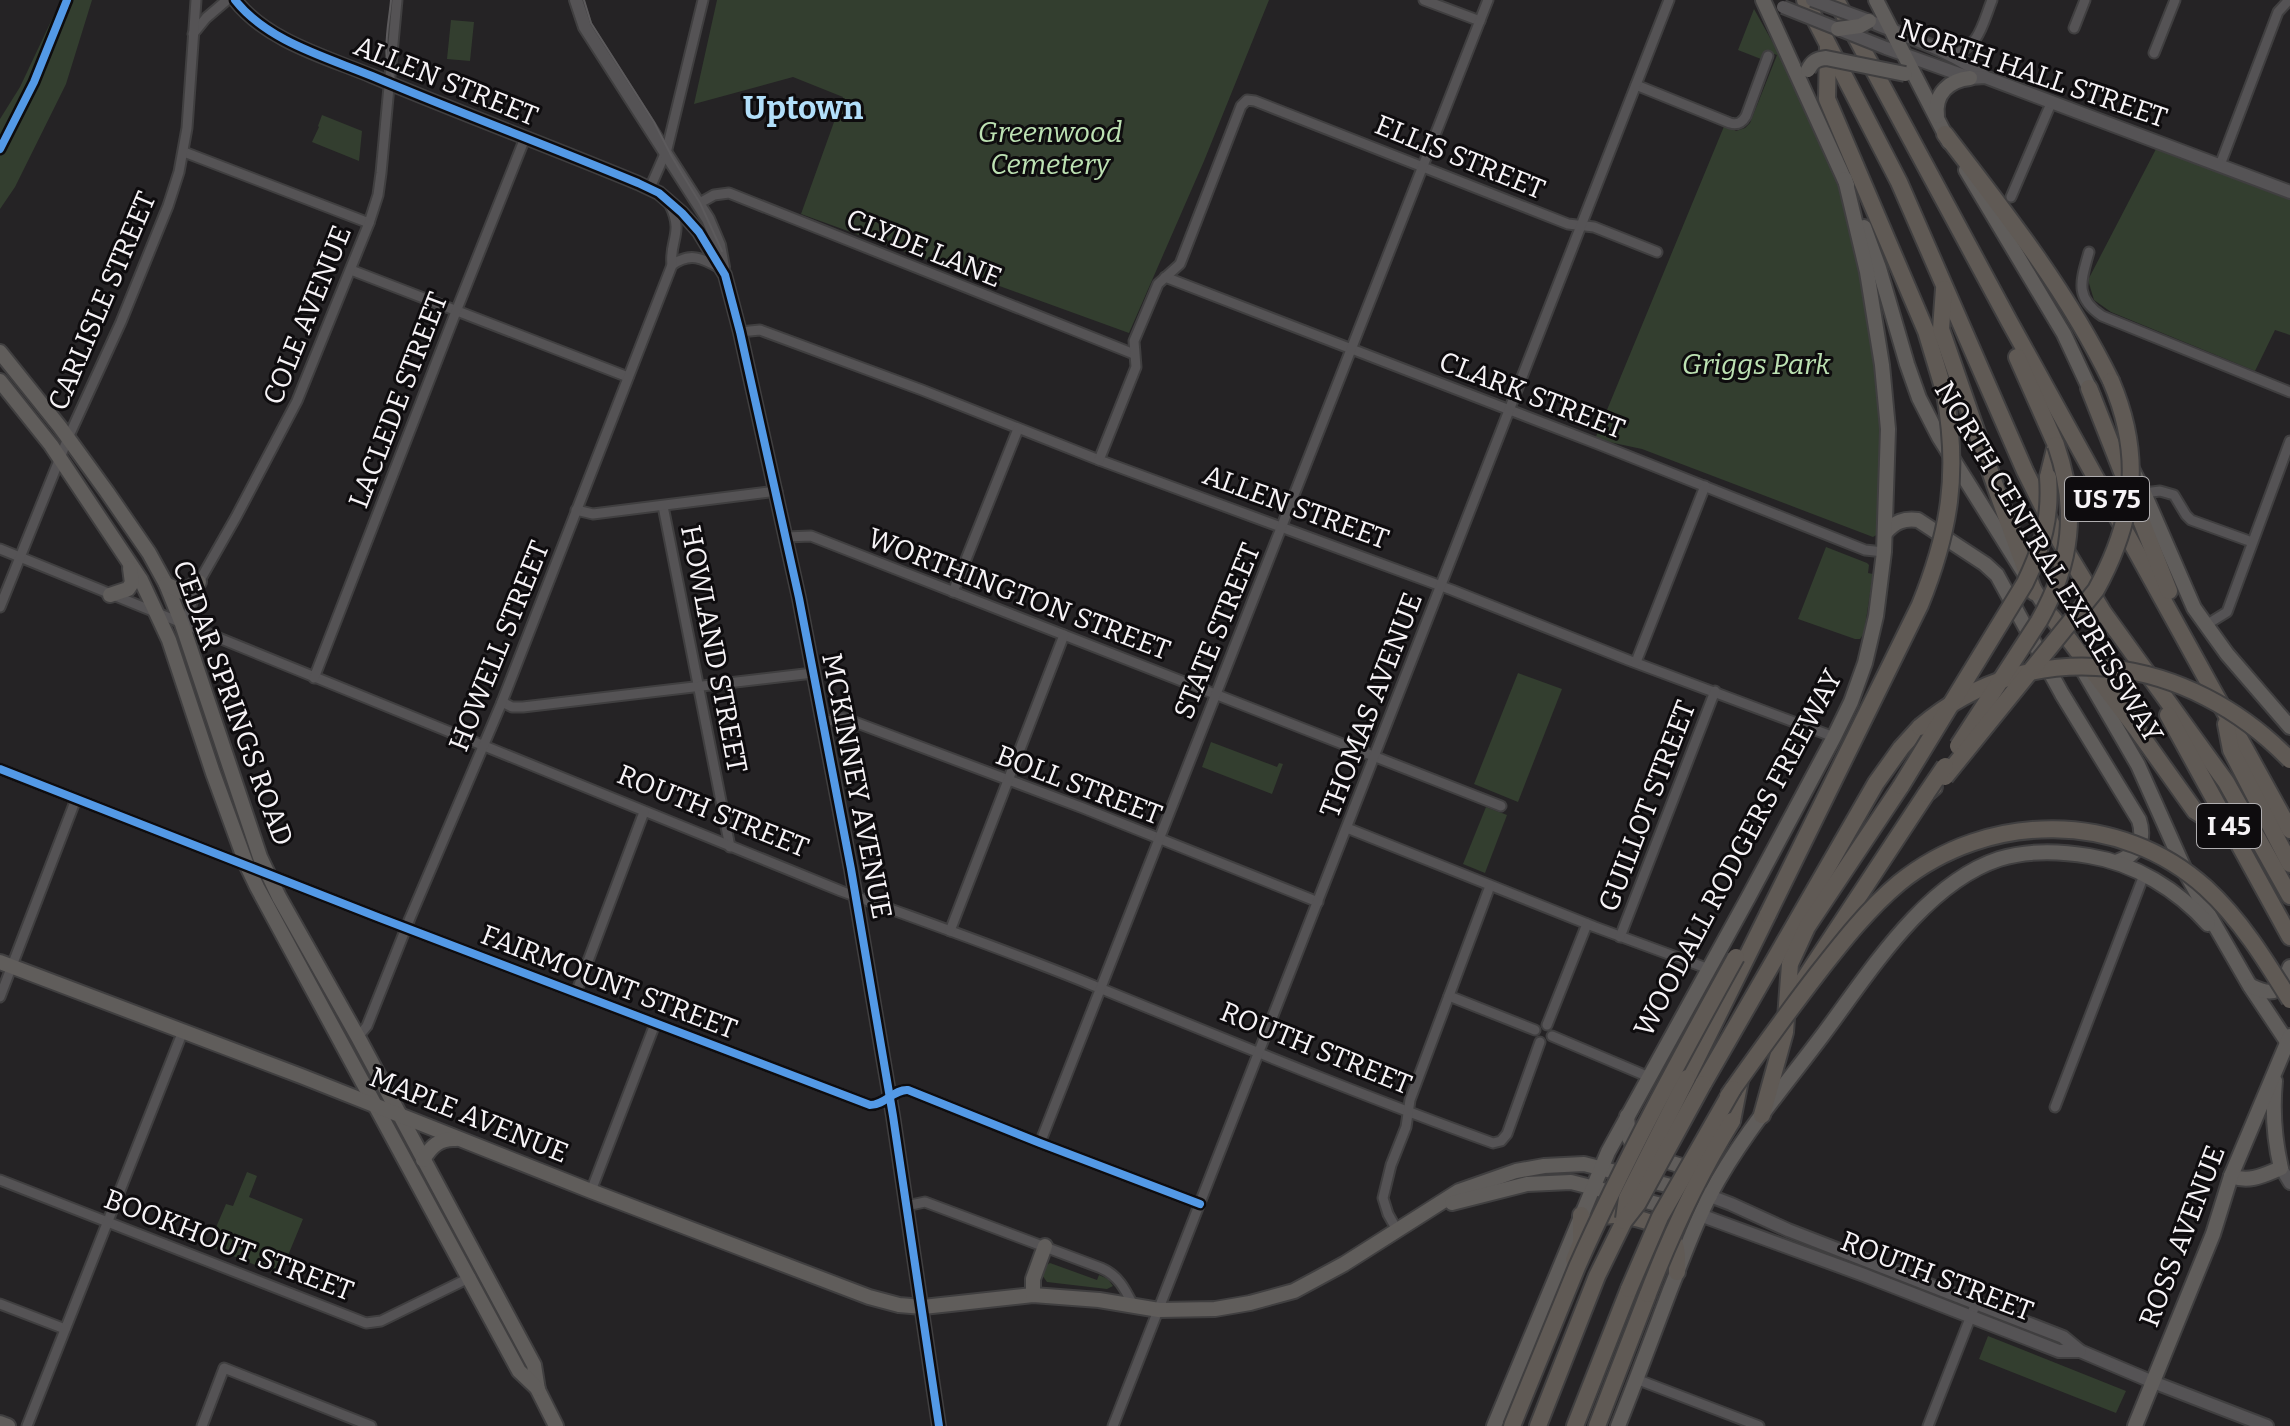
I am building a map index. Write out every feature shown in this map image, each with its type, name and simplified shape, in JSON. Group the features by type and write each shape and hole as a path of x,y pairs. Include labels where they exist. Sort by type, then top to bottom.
{"highway":[{"name":"NORTH CENTRAL EXPRESSWAY","path":"1805,0 1895,173 2042,506 2079,573 2124,641"},
{"name":"US 75","path":"1836,0 1935,186 2290,830"},
{"path":"1624,1221 1627,1198 1920,605 1935,568 1949,513 1952,478 1950,423 1945,394 1926,331 1827,99 1828,44"},
{"path":"1926,794 1945,777 2096,590 2113,559 2123,529 2132,466 2128,430 2111,381 2070,305 2008,215 1941,127"},
{"path":"1575,1426 1660,1217 1728,1096 2039,621 2061,573 2069,536 2069,502 2065,473 2056,445 1935,186"},
{"path":"1944,284 1941,329 2034,592"},
{"path":"2089,388 2206,677"},
{"path":"1762,1115 1785,1032 1790,964 1797,946 1901,786 2025,583 2038,557 2047,528 2048,477 2056,445"},
{"path":"2052,617 2195,811 2234,836"},
{"path":"2124,641 2226,782 2286,890"},
{"name":"I 45","path":"2124,641 2290,937"},
{"path":"1538,1426 1597,1276 1624,1221 1638,1203 1876,783 1901,748 1939,711 1977,690 2028,671 2061,666 2098,666 2132,671 2207,697 2247,721 2290,760"},
{"path":"2223,707 2231,750 2290,864"},
{"path":"1728,1096 1825,964 1880,900 1942,854 1979,839 2020,830 2094,832 2133,844 2171,862 2206,888 2228,911 2253,942 2290,1000"},
{"path":"1513,1426 1578,1266 1672,1071 1736,957 1768,914"},
{"path":"1597,1426 1671,1235 1732,1121 1740,1079"},
{"path":"1581,1215 1581,1243"},
{"path":"1513,1426 1589,1226 1599,1218 1611,1215 1654,1224 1668,1232 1676,1245 1677,1272"}],"main road":[{"name":"NORTH CENTRAL EXPRESSWAY","path":"1770,2 1879,268 1919,398 1939,437 2052,617 2138,765 2188,877 2250,986 2289,1041"},
{"path":"1838,29 1860,26 1874,12 1892,32 1941,127 2064,334 2144,493 2194,608 2227,654 2290,727"},
{"path":"1803,85 1811,64 1826,58 1899,71 1923,91"},
{"path":"1941,127 1936,110 1943,90 1951,83 1976,74"},
{"name":"WOODALL RODGERS FREEWAY","path":"1494,1426 1600,1169 1834,737 1865,663 1876,616 1886,532 1888,429 1882,365 1867,272 1845,179"},
{"name":"CEDAR SPRINGS ROAD","path":"0,352 68,438 134,530 166,584 260,857 534,1365 538,1390 556,1426"},
{"name":"CEDAR SPRINGS ROAD","path":"0,381 51,445 127,556 157,614 179,667 247,866 519,1371 538,1390"},
{"path":"1886,532 1893,524 1918,520 1997,575 2062,694 2139,820 2142,838 2138,847 2125,859 2116,862"},
{"path":"110,595 126,591 131,586 127,556"},
{"path":"166,584 182,592 199,582"},
{"path":"1618,1426 1700,1215 1741,1144 1898,936 1948,886 1975,869 2024,853 2073,853 2116,862 2171,890 2190,905 2229,949"},
{"name":"MAPLE AVENUE","path":"6,964 869,1297 921,1307 1033,1295 1073,1297 1159,1310"},
{"path":"2250,986 2265,993 2275,992 2284,982 2290,967"},
{"name":"ROSS AVENUE","path":"2135,1426 2213,1234 2231,1176 2289,1041"},
{"name":"ROSS AVENUE","path":"2277,1065 2275,1142 2281,1168"},
{"path":"2274,1096 2282,1086 2290,1083"},
{"path":"1627,1116 1629,1138 1639,1153 1692,1170 1717,1164 1741,1144"},
{"path":"423,1160 436,1143 456,1139"},
{"name":"ROUTH STREET","path":"1159,1310 1215,1309 1277,1296 1327,1274 1459,1191 1516,1171 1584,1164 1710,1196"},
{"path":"2231,1176 2242,1180 2252,1179 2281,1168"},
{"name":"ROUTH STREET","path":"1432,1208 1527,1184 1571,1182 1700,1215"},
{"path":"454,1251 468,1244"},
{"path":"1033,1295 1033,1279 1045,1246"},
{"path":"0,1423 8,1426"}],"street":[{"name":"CARLISLE STREET","path":"0,607 68,438 121,322 168,206 184,152 196,0"},
{"path":"193,34 227,0"},
{"name":"ALLEN STREET","path":"235,0 261,24 296,44 650,188"},
{"name":"COLE AVENUE","path":"182,624 199,582 284,428 312,367 369,223 378,195 397,0"},
{"name":"MCKINNEY AVENUE","path":"576,0 585,27 698,204 723,259 723,270 777,491 856,897 890,1098 939,1426"},
{"path":"650,188 666,152 703,0"},
{"path":"1424,0 1480,21"},
{"name":"STATE STREET","path":"1040,1143 1488,0"},
{"name":"THOMAS AVENUE","path":"1113,1426 1669,0"},
{"name":"NORTH HALL STREET","path":"1812,0 1874,12 1892,32 1951,55 1976,74"},
{"path":"1976,74 1974,44 1992,0"},
{"path":"2074,28 2085,0"},
{"path":"2154,53 2175,0"},
{"path":"2220,165 2278,12 2289,0"},
{"name":"NORTH HALL STREET","path":"1770,2 1905,56 1976,74 2290,192"},
{"path":"1951,55 1974,44"},
{"path":"1636,85 1730,123 1740,123 1746,116 1768,56"},
{"name":"ELLIS STREET","path":"1165,277 1180,264 1241,106 1247,100 1568,224 1594,227 1657,252"},
{"path":"2011,197 2052,101"},
{"name":"LACLEDE STREET","path":"314,678 525,138"},
{"path":"184,152 369,223"},
{"name":"MCKINNEY AVENUE","path":"650,188 682,213 699,232 723,270"},
{"name":"CLYDE LANE","path":"698,204 714,195 729,193 1134,354"},
{"name":"HOWELL STREET","path":"358,1037 367,1026 502,702 672,265 677,232 667,200"},
{"path":"2089,252 2082,278 2082,294 2091,309 2290,392"},
{"path":"672,265 688,257 698,257 723,270"},
{"path":"351,270 628,377"},
{"path":"1099,460 1136,367 1134,341 1156,287 1165,277"},
{"name":"CLARK STREET","path":"1165,277 1865,550 1884,552"},
{"name":"ALLEN STREET","path":"740,332 757,329 1834,737"},
{"path":"953,592 1018,429"},
{"path":"2206,625 2227,612 2290,441"},
{"path":"1636,662 1705,486"},
{"path":"576,510 593,514 777,491"},
{"path":"2144,493 2160,491 2174,495 2191,520 2252,542"},
{"name":"HOWLAND STREET","path":"663,506 730,847"},
{"name":"WORTHINGTON STREET","path":"786,537 808,535 1501,806"},
{"name":"ROUTH STREET","path":"0,549 730,847 1493,1143 1501,1141 1507,1134 1540,1042"},
{"path":"950,931 1064,635"},
{"path":"502,702 512,707 523,707 813,673"},
{"name":"GUILLOT STREET","path":"1620,937 1715,691"},
{"name":"BOLL STREET","path":"822,722 844,718 1318,902"},
{"name":"FAIRMOUNT STREET","path":"0,769 870,1105 878,1105 902,1089 908,1090 1200,1204"},
{"path":"0,997 6,964 76,799"},
{"path":"576,993 644,812"},
{"path":"1347,828 1620,937 1709,969"},
{"path":"2055,1107 2144,875"},
{"path":"1397,1230 1383,1198 1391,1165 1406,1127 1410,1100 1490,886"},
{"path":"1547,1025 1587,924"},
{"path":"1449,996 1535,1030"},
{"path":"591,1191 655,1024"},
{"path":"1547,1025 1540,1025 1534,1036 1540,1042 1546,1042 1552,1036"},
{"path":"1547,1025 1552,1036"},
{"path":"27,1426 183,1031"},
{"path":"1552,1036 1649,1077"},
{"path":"2281,1168 2290,1183"},
{"name":"BOOKHOUT STREET","path":"0,1180 366,1323 381,1321 483,1271"},
{"name":"ROUTH STREET","path":"1710,1196 1788,1230 2063,1337 2080,1351 2267,1426"},
{"path":"906,1206 925,1202 1111,1272 1133,1305"},
{"name":"ROUTH STREET","path":"1700,1215 2059,1351 2080,1351"},
{"path":"1928,1426 1976,1303"},
{"path":"0,1304 65,1329"},
{"path":"202,1426 224,1368 371,1426"},
{"path":"1636,1379 1759,1426"}],"green space":[{"path":"61,0 92,0 66,84 15,187 0,209 0,119 20,87"},
{"name":"Greenwood Cemetery","path":"717,0 1269,0 1204,161 1129,333 801,214 843,97 793,77 694,104"},
{"name":"Griggs Park","path":"1754,9 1778,52 1781,50 1819,133 1842,192 1860,257 1872,324 1881,424 1878,534 1873,537 1642,449 1595,439 1725,124 1736,131 1750,123 1777,55 1766,51 1761,59 1738,50"},
{"path":"451,20 474,22 470,61 447,59"},
{"path":"322,115 362,131 359,161 312,142"},
{"path":"2156,149 2290,200 2290,335 2275,330 2255,371 2111,312 2094,300 2088,280"},
{"path":"1826,547 1867,563 1868,573 1873,574 1864,633 1860,639 1798,619"},
{"path":"1518,673 1562,689 1518,802 1474,784"},
{"path":"1211,742 1277,767 1279,763 1283,764 1272,794 1202,767"},
{"path":"1486,807 1507,815 1485,873 1463,864"},
{"path":"247,1172 257,1176 249,1197 303,1219 280,1275 208,1246 226,1204 233,1206"},
{"path":"1050,1263 1097,1280 1099,1275 1108,1279 1113,1286 1107,1289 1047,1282 1042,1275 1044,1267"},
{"path":"1988,1336 2126,1391 2116,1413 1979,1359"}],"tram line":[{"path":"391,0 387,56 399,85 486,121 576,152 659,190 680,207 696,226 712,250 724,277 774,491 849,869 888,1099 936,1426"},
{"path":"584,0 591,23 654,122 700,203 722,251"}],"cycle path":[{"path":"0,149 34,82 67,0"},
{"path":"235,0 263,26 298,46 659,193 699,232 725,275 799,598 851,869 893,1116 939,1426"},
{"path":"0,769 870,1105 908,1090 1200,1204"}],"district":[{"name":"Uptown","path":"803,108"}]}
